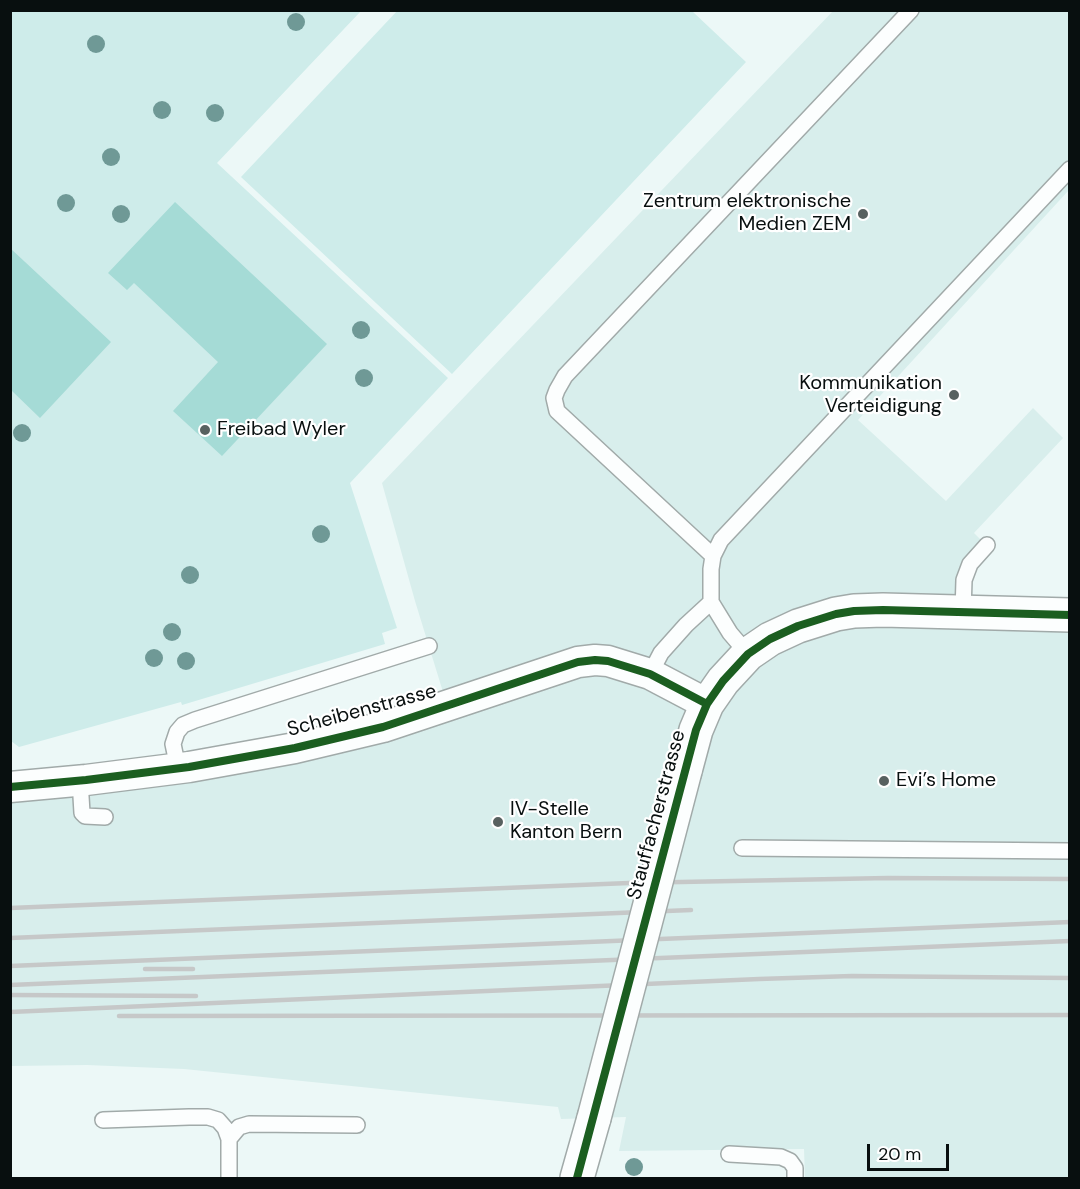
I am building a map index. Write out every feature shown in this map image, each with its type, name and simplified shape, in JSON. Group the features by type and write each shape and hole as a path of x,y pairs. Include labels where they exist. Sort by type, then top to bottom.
{"street":[{"name":"Stauffacherstrasse","path":"577,1179 696,730 707,704 723,681 748,654 770,639 798,626 836,614 883,610 1070,615"},
{"name":"Scheibenstrasse","path":"10,787 178,768 295,748 383,727 578,662 608,661 650,674 707,704"}],"lane":[{"path":"713,556 557,411 554,398 565,376 911,10"},
{"path":"748,654 737,643 711,602 711,569 716,547 728,531 1070,169"},
{"path":"963,612 964,580 970,564 987,545"},
{"path":"650,674 660,653 686,624 711,602"},
{"path":"178,768 173,744 177,732 183,725 429,646"},
{"path":"80,780 82,813 85,816 105,817"},
{"path":"742,848 1070,851"},
{"path":"103,1120 208,1117 218,1120 225,1128 229,1139 229,1179"},
{"path":"229,1139 239,1127 249,1124 357,1125"},
{"path":"729,1154 781,1157 795,1168 795,1179"}],"shaded area":[{"path":"398,10 692,11 746,62 452,374 241,177"},
{"name":"Freibad Wyler","path":"11,11 361,11 217,163 448,378 350,483 397,628 382,633 385,644 182,705 181,702 19,747 11,741"},
{"path":"833,11 1069,11 1069,190 858,420 946,501 1033,408 1063,438 974,533 982,541 970,564 963,612 1069,615 1069,1178 805,1178 804,1149 619,1151 626,1117 561,1119 558,1107 184,1069 87,1065 11,1066 10,787 447,705 382,483"}],"water":[{"path":"175,202 327,344 222,456 173,411 218,362 134,283 127,290 108,273"},
{"path":"10,248 111,342 40,418 11,390"}],"railway":[{"path":"10,908 629,883 888,878 1070,879"},
{"path":"10,938 691,910"},
{"path":"10,966 1070,922"},
{"path":"10,985 1070,941"},
{"path":"145,969 193,969"},
{"path":"10,1012 852,976 1070,978"},
{"path":"10,995 196,996"},
{"path":"119,1016 1070,1015"}],"cycle path":[{"path":"577,1178 696,730 707,704 723,681 748,654 770,639 798,626 836,614 883,610 1070,615"},
{"path":"10,787 189,767 295,748 383,727 578,662 608,661 650,674 707,704"}],"place":[{"name":"Zentrum elektronische Medien ZEM","path":"863,214"},
{"name":"Kommunikation Verteidigung","path":"954,395"},
{"name":"Freibad Wyler","path":"205,430"},
{"name":"Evi’s Home","path":"884,781"},
{"name":"IV-Stelle Kanton Bern","path":"498,822"}]}
